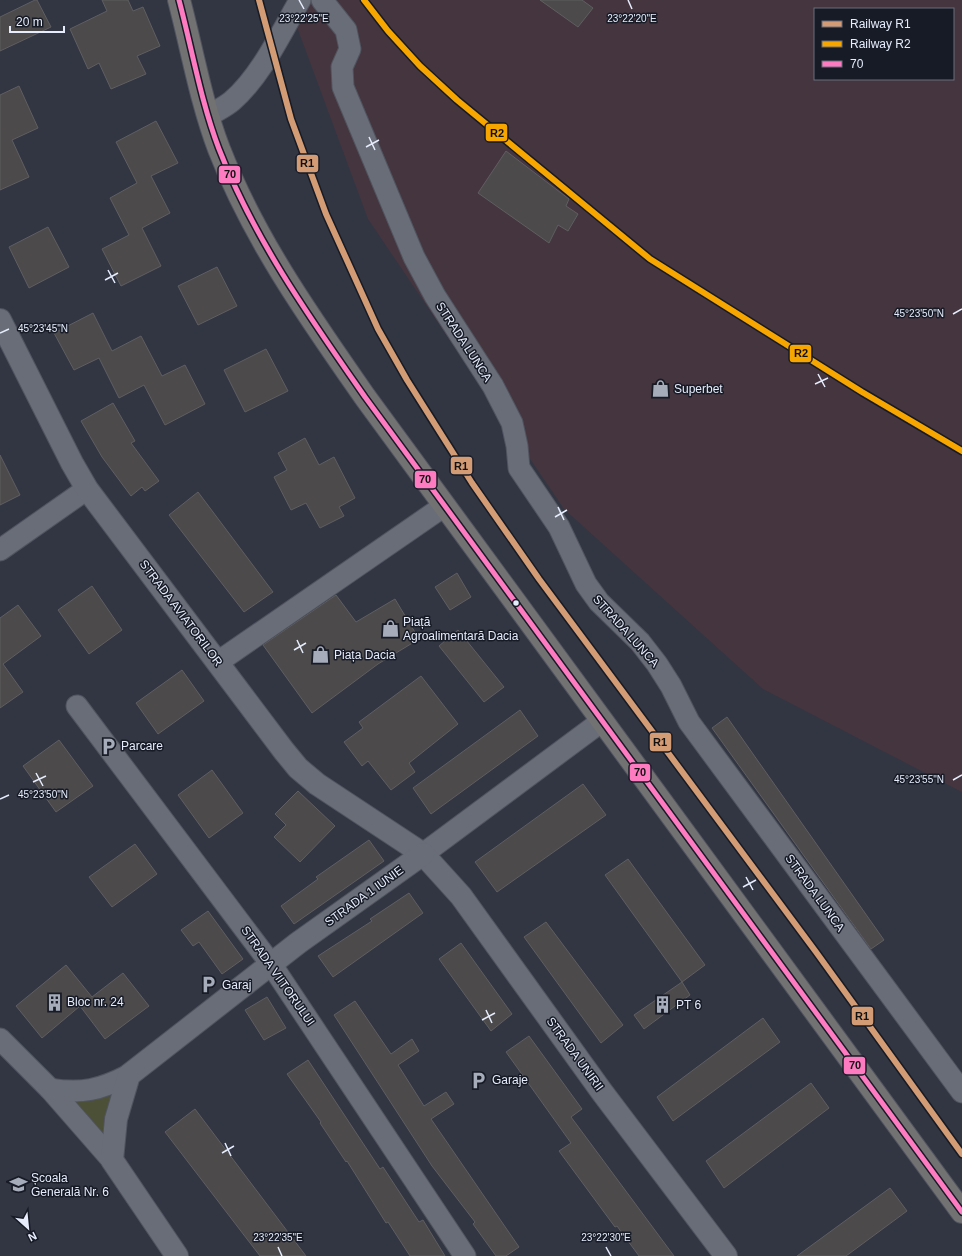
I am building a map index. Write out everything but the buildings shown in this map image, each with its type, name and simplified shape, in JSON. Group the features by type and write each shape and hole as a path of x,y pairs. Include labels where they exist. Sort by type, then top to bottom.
{"main road":[{"path":"179,0 208,116 231,177 258,231 293,293 364,397 962,1212"}],"street":[{"path":"208,116 231,102 243,90 285,29 300,0"},
{"name":"STRADA LUNCA","path":"322,0 346,30 350,49 342,67 344,87 414,257 435,296 492,386 512,423 517,446 519,468 559,527 586,584 599,602 640,642 657,664 671,686 689,722 962,1092"},
{"name":"STRADA AVIATORILOR","path":"0,320 72,463 87,489 284,751 298,768 317,784 423,854"},
{"path":"0,550 87,489"},
{"path":"218,662 444,506"},
{"name":"STRADA VIITORULUI","path":"77,706 271,964 465,1256"},
{"name":"STRADA 1 IUNIE","path":"50,1089 70,1092 90,1091 108,1086 128,1076 271,964 423,854 602,721"},
{"name":"STRADA UNIRII","path":"423,854 461,896 602,1092 726,1256"},
{"path":"0,1039 50,1089 112,1160 177,1256"},
{"path":"112,1160 116,1119 128,1076"}],"shaded area":[{"path":"287,0 962,0 962,792 763,689 564,509 368,219"}],"green space":[{"path":"120,1090 107,1146 70,1100"}],"rail line":[{"name":"R1","path":"259,0 291,119 326,214 378,329 407,380 472,483 539,579 816,952 962,1154"},
{"name":"R2","path":"364,0 388,31 420,66 457,100 650,259 862,392 962,451"}],"transit line":[{"name":"70","path":"179,0 207,113 219,149 249,215 284,277 304,308 365,397 962,1212"}],"place":[{"name":"Superbet","path":"661,389"},
{"name":"Piață Agroalimentară Dacia","path":"390,629"},
{"name":"Piața Dacia","path":"321,655"},
{"name":"Parcare","path":"108,746"},
{"name":"Garaj","path":"209,985"},
{"name":"Bloc nr. 24","path":"54,1002"},
{"name":"PT 6","path":"663,1005"},
{"name":"Garaje","path":"479,1080"},
{"name":"Școala Generală Nr. 6","path":"18,1185"}]}
